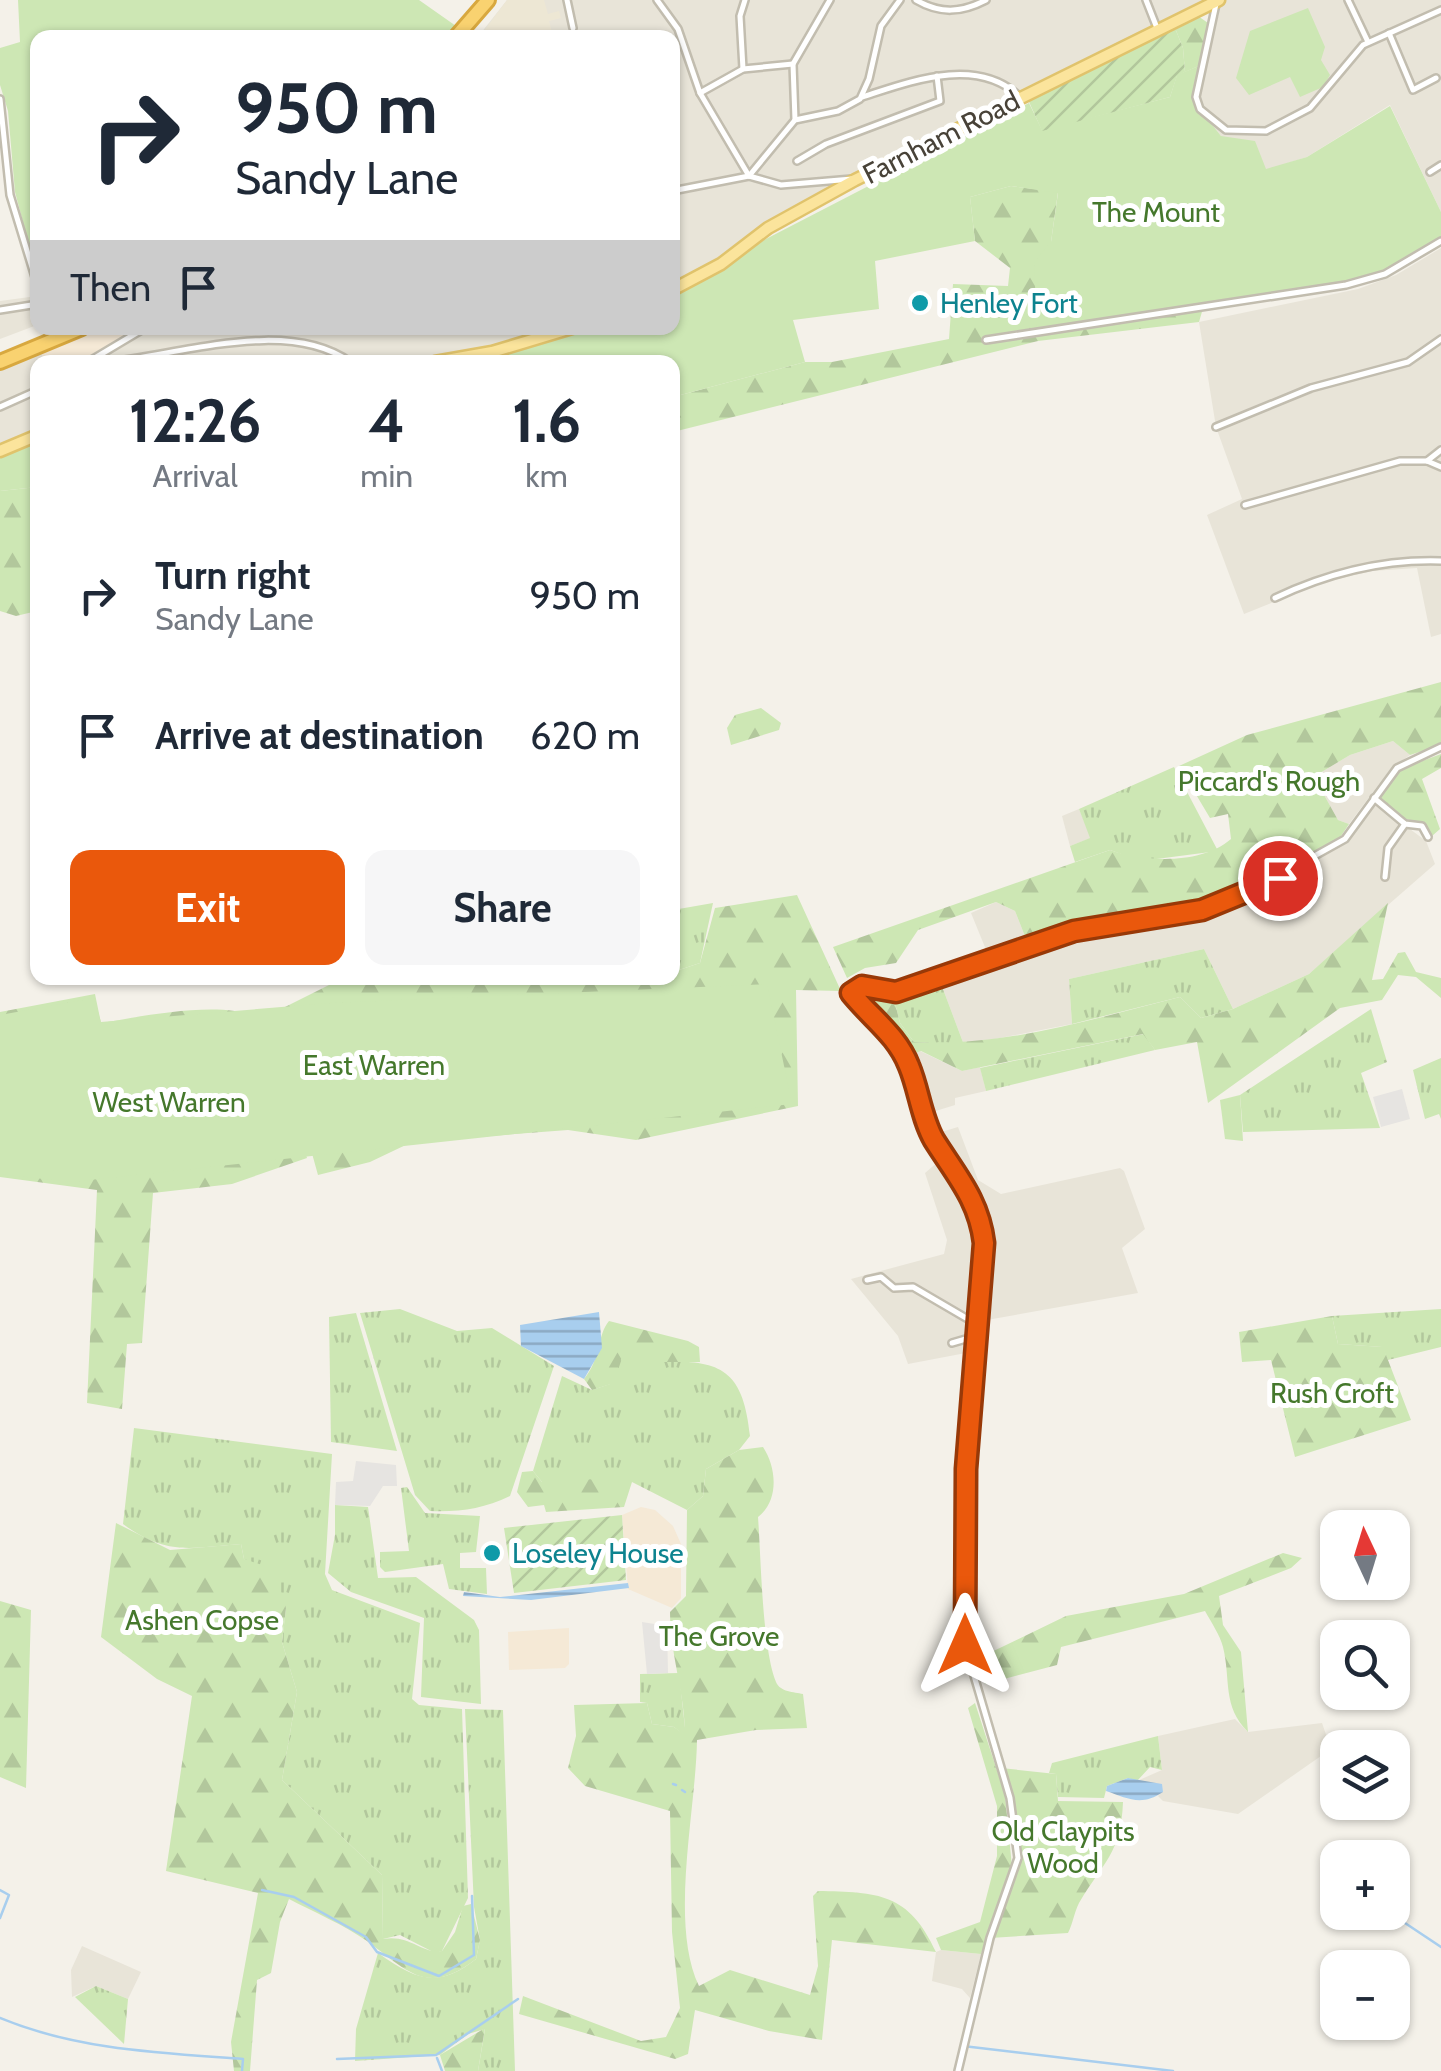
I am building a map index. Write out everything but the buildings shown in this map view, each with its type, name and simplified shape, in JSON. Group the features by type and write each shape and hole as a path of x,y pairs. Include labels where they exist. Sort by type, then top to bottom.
{"highway":[{"path":"462,30 488,0"},
{"path":"473,30 498,0"},
{"path":"0,358 51,335"},
{"path":"0,358 63,335"}],"main road":[{"name":"Farnham Road","path":"680,286 721,264 768,228 855,180 1218,1"},
{"path":"475,355 549,335"},
{"path":"0,451 30,438"}],"street":[{"path":"568,0 573,28"},
{"path":"657,0 678,30"},
{"path":"743,69 740,16 745,0"},
{"path":"795,120 793,64 830,0"},
{"path":"862,97 870,79 881,26 900,0"},
{"path":"916,0 941,11 962,10 986,0"},
{"path":"1146,0 1158,28"},
{"path":"1348,0 1368,42"},
{"path":"1218,1 1196,97 1210,120 1226,130 1244,133 1266,131 1310,108 1368,42 1441,10"},
{"path":"1204,7 1212,20"},
{"path":"1389,33 1413,90"},
{"path":"680,36 700,93 749,176"},
{"path":"700,93 743,69 793,64"},
{"path":"749,176 795,120 825,115 882,89 937,76 970,77 1001,85 1020,97"},
{"path":"797,160 826,144 940,101 937,76"},
{"path":"1406,93 1436,78"},
{"path":"870,79 882,89"},
{"path":"0,98 10,195 30,261"},
{"path":"1430,172 1441,165"},
{"path":"680,190 749,176 781,185 848,176 855,180"},
{"path":"986,340 1346,285 1384,274 1441,241"},
{"path":"0,310 30,305"},
{"path":"102,354 133,335"},
{"path":"158,355 276,339 310,344 334,355"},
{"path":"1216,427 1310,388 1408,362 1441,339"},
{"path":"0,407 30,394"},
{"path":"1428,461 1441,450"},
{"path":"1245,505 1400,462 1428,461 1441,467"},
{"path":"1275,598 1338,572 1409,560 1441,561"},
{"path":"958,2071 990,1938 1018,1858 1010,1798 969,1668 964,1529 984,1243 973,1198 934,1139 908,1064 888,1031 851,993 862,986 896,992 1074,931 1202,910 1265,885 1345,839 1397,768 1441,747"},
{"path":"1374,798 1405,824 1422,826 1428,837"},
{"path":"1386,877 1388,848 1405,824"},
{"path":"867,1280 881,1277 894,1288 913,1287 978,1325"},
{"path":"952,1343 976,1336"}],"shaded area":[{"path":"507,0 1211,0 1022,89 680,280 680,30 483,30"},
{"path":"507,0 544,0 548,14 559,11 561,18 549,21 551,30 485,30"},
{"path":"1214,0 1441,0 1441,212 1390,105 1307,157 1266,170 1221,136 1200,110 1196,88 1219,14"},
{"path":"1441,248 1441,634 1431,637 1417,568 1372,571 1321,583 1244,614 1207,515 1242,499 1216,427 1199,322 1358,289 1396,275"},
{"path":"30,297 30,328 0,339 0,301"},
{"path":"77,335 127,335 91,355 41,352"},
{"path":"140,335 534,335 450,355 107,355"},
{"path":"30,356 30,434 0,447 0,366"},
{"path":"1393,741 1410,755 1391,768 1349,824 1338,820 1318,784 1320,773 1350,755"},
{"path":"1375,803 1426,841 1435,864 1309,974 1233,1009 1204,949 1069,979 1072,1024 964,1045 940,981 1070,935 1219,909 1344,844"},
{"path":"1079,809 1091,838 1070,846 1062,816"},
{"path":"996,902 1015,911 1028,944 989,957 971,913"},
{"path":"920,1051 962,1071 980,1067 986,1091 955,1098 955,1105 926,1114 907,1056"},
{"path":"1402,1089 1410,1119 1381,1127 1373,1097"},
{"path":"958,1127 978,1180 1001,1194 1120,1168 1124,1171 1145,1229 1122,1248 1138,1293 987,1320 971,1352 908,1364 898,1336 851,1279 944,1254 947,1240 925,1173 939,1161 928,1136"},
{"path":"356,1461 396,1465 397,1486 383,1486 370,1506 335,1505 336,1482 353,1481"},
{"path":"641,1507 655,1510 673,1526 681,1544 681,1598 672,1608 628,1589 622,1515"},
{"path":"642,1622 667,1626 668,1673 647,1674"},
{"path":"569,1628 569,1664 565,1668 509,1670 508,1632"},
{"path":"1235,1719 1248,1732 1322,1723 1324,1730 1320,1730 1320,1757 1238,1814 1163,1801 1158,1796 1162,1792 1137,1781 1162,1770 1158,1736"},
{"path":"82,1946 141,1972 128,1999 96,1986 72,1997 71,1970"},
{"path":"936,1952 981,1954 970,1998 962,1989 932,1981"}],"green space":[{"path":"18,0 419,0 456,26 452,30 30,30 30,249 15,192 8,111 0,85 0,48 20,42"},
{"path":"1308,8 1325,47 1321,60 1330,75 1323,87 1300,97 1290,77 1249,95 1236,78 1250,31"},
{"path":"1198,16 1208,23 1201,65 1185,72 1183,48 1173,23"},
{"path":"1173,23 1183,48 1185,72 1177,76 1170,97 1042,131 1026,95"},
{"name":"The Mount","path":"1201,65 1198,95 1208,119 1221,136 1255,141 1266,169 1307,157 1390,106 1441,212 1441,240 1392,268 1347,282 1037,329 1034,262 1051,242 1058,193 1011,186 970,197 975,241 875,261 879,309 793,320 805,362 680,395 680,355 493,355 566,335 680,335 680,292 721,271 764,240 1029,103 1042,130 1170,97 1177,75"},
{"path":"1011,186 1058,192 1051,242 1206,298 1199,322 1038,341 680,430 680,395 805,362 832,362 949,339 953,284 1008,286 1010,268 975,241 970,197"},
{"path":"30,445 30,488 0,491 0,458"},
{"path":"30,488 30,613 16,616 0,611 0,491"},
{"name":"Piccard's Rough","path":"1441,682 1441,745 1410,755 1393,741 1350,755 1320,773 1318,784 1338,820 1349,824 1339,839 1288,870 1177,914 1083,927 1028,944 1015,911 996,902 918,930 896,963 865,968 847,978 833,947 1110,850 1172,859 1219,847 1231,839 1228,814 1210,818 1179,766 1247,735"},
{"path":"761,708 781,723 779,730 731,745 727,728 735,715"},
{"path":"1441,754 1441,768 1422,779 1440,829 1432,836 1426,825 1403,818 1378,798 1398,770"},
{"path":"1174,767 1218,851 1141,861 1110,850 1075,862 1070,846 1090,838 1079,809"},
{"name":"East Warren","path":"797,895 841,991 796,990 798,1106 636,1140 568,1130 412,1142 370,1162 318,1175 273,1013 329,985 680,985 680,970 700,963 715,908"},
{"path":"713,903 700,963 680,970 680,909"},
{"path":"1388,903 1372,980 1383,979 1398,953 1405,952 1416,972 1441,978 1441,998 1416,977 1398,975 1382,1000 1340,1008 1208,1103 1197,1042 1155,1050 1143,1034 962,1071 921,1051 907,1056 896,1033 855,994 860,990 893,995 900,1023 914,1042 1015,1036 1180,997 1201,1018 1233,1009 1309,974"},
{"path":"1204,949 1233,1009 1201,1018 1180,997 1072,1024 1069,979"},
{"path":"940,981 964,1045 914,1042 900,1023 893,995"},
{"path":"767,984 792,1104 71,1182 0,1174 0,1015 94,998 101,1022 330,1003"},
{"name":"West Warren","path":"95,994 101,1023 206,1010 247,1013 264,1019 307,1158 232,1184 153,1193 142,1343 127,1344 122,1409 87,1403 97,1190 0,1177 0,1012"},
{"path":"1371,1009 1387,1062 1361,1073 1380,1128 1243,1132 1240,1095"},
{"path":"1144,1034 1155,1050 986,1091 980,1068"},
{"path":"1441,1058 1441,1119 1439,1114 1425,1119 1413,1070"},
{"path":"1240,1095 1243,1141 1225,1139 1220,1100"},
{"path":"400,1309 457,1331 492,1328 554,1366 510,1496 481,1507 430,1511 415,1495 360,1313"},
{"path":"1441,1309 1441,1347 1388,1360 1382,1347 1338,1344 1332,1316"},
{"path":"356,1313 397,1451 331,1442 329,1317"},
{"name":"Rush Croft","path":"1332,1316 1338,1344 1383,1347 1411,1420 1295,1457 1271,1360 1242,1362 1239,1332"},
{"path":"609,1321 688,1341 699,1347 700,1362 650,1362 649,1352 624,1352 611,1384 592,1390 584,1379"},
{"path":"623,1352 650,1352 651,1362 709,1365 723,1371 741,1394 750,1436 739,1450 706,1469 703,1496 687,1510 632,1482 542,1482 533,1471 562,1376 592,1390 610,1384"},
{"path":"134,1428 332,1454 325,1574 332,1590 420,1623 412,1699 419,1705 462,1709 468,1898 442,1951 435,1953 400,1935 383,1939 382,1875 282,1780 297,1692 282,1642 286,1608 244,1559 241,1544 179,1548 153,1541 123,1524"},
{"name":"The Grove","path":"763,1447 774,1484 770,1502 758,1517 771,1667 781,1688 803,1694 807,1728 756,1730 697,1740 686,1866 690,1960 699,1986 730,1970 810,1995 818,1966 813,1896 818,1891 875,1895 903,1907 926,1932 936,1952 832,1940 822,2040 769,2031 695,2010 688,2054 675,2059 519,2014 523,1996 641,2041 666,2037 680,2008 672,1932 670,1811 585,1786 568,1768 576,1736 574,1705 647,1703 652,1724 674,1727 685,1735 670,1612 686,1596 687,1510 703,1496 706,1469 739,1450"},
{"path":"533,1471 542,1482 614,1478 632,1482 624,1507 546,1512 544,1505 528,1507 517,1492 522,1472"},
{"path":"407,1487 425,1513 480,1516 476,1552 460,1553 460,1568 486,1568 487,1594 449,1589 443,1564 385,1572 380,1567 380,1552 409,1551 401,1488"},
{"path":"335,1505 368,1507 378,1578 416,1577 474,1620 479,1630 481,1704 421,1697 424,1618 351,1592 328,1573 335,1535"},
{"path":"622,1515 626,1580 514,1593 504,1528"},
{"name":"Ashen Copse","path":"116,1523 170,1550 241,1544 244,1559 274,1569 286,1608 282,1642 297,1692 282,1780 382,1875 383,1939 401,1939 442,1951 455,1932 463,1906 471,1904 480,1940 476,1959 444,1976 418,1975 349,1930 289,1899 280,1922 271,1973 257,1980 250,2071 234,2071 231,2042 258,1893 166,1871 192,1696 157,1679 101,1637"},
{"path":"1283,1553 1302,1558 1291,1568 1219,1596 1223,1625 1241,1652 1248,1732 1234,1712 1223,1647 1205,1611 1061,1647 1057,1665 985,1684 979,1658 1066,1616 1184,1594"},
{"path":"0,1601 31,1610 26,1788 0,1777"},
{"path":"679,1673 686,1737 674,1727 652,1724 647,1703 640,1702 640,1674"},
{"path":"975,1703 1005,1795 1012,1867 981,1954 941,1950 936,1938 980,1922 997,1856 997,1806 968,1708"},
{"path":"465,1709 503,1710 515,2071 478,2071 485,2029 468,2034 440,2055 355,2061 356,2029 378,1953 404,1970 427,1977 450,1975 476,1959 480,1940 474,1907"},
{"path":"1158,1736 1162,1770 1150,1767 1137,1781 1128,1778 1107,1786 1104,1798 1058,1797 1056,1774 1049,1773 1052,1763"},
{"name":"Old Claypits Wood","path":"1001,1768 1056,1774 1058,1801 1123,1802 1115,1846 1079,1903 1068,1933 990,1938 1017,1868 1016,1831"},
{"path":"96,1986 128,1999 124,2044 75,1997"},
{"path":"485,2028 478,2071 445,2071 440,2055"}],"water":[{"path":"599,1312 602,1348 584,1379 521,1346 520,1325"},
{"path":"628,1583 629,1588 531,1600 463,1596 464,1592 500,1597"},
{"path":"1128,1778 1162,1784 1163,1792 1141,1800 1106,1791 1107,1786"}],"waterway":[{"path":"0,1890 9,1895 0,1918"},
{"path":"262,1890 294,1897 366,1937 377,1952 439,1976 474,1955 472,1896"},
{"path":"1410,1926 1441,1947"},
{"path":"337,2059 436,2055 518,1999"},
{"path":"0,2018 89,2043 243,2059 242,2071"},
{"path":"963,2046 1173,2071"},
{"path":"437,2058 442,2071"}],"place":[{"name":"Henley Fort","path":"920,303"},
{"name":"Loseley House","path":"492,1553"}],"route":[{"path":"965,1645 966,1469 984,1243 982,1223 965,1183 934,1139 908,1064 888,1031 851,993 862,986 896,992 1074,931 1202,910 1280,878"}]}
